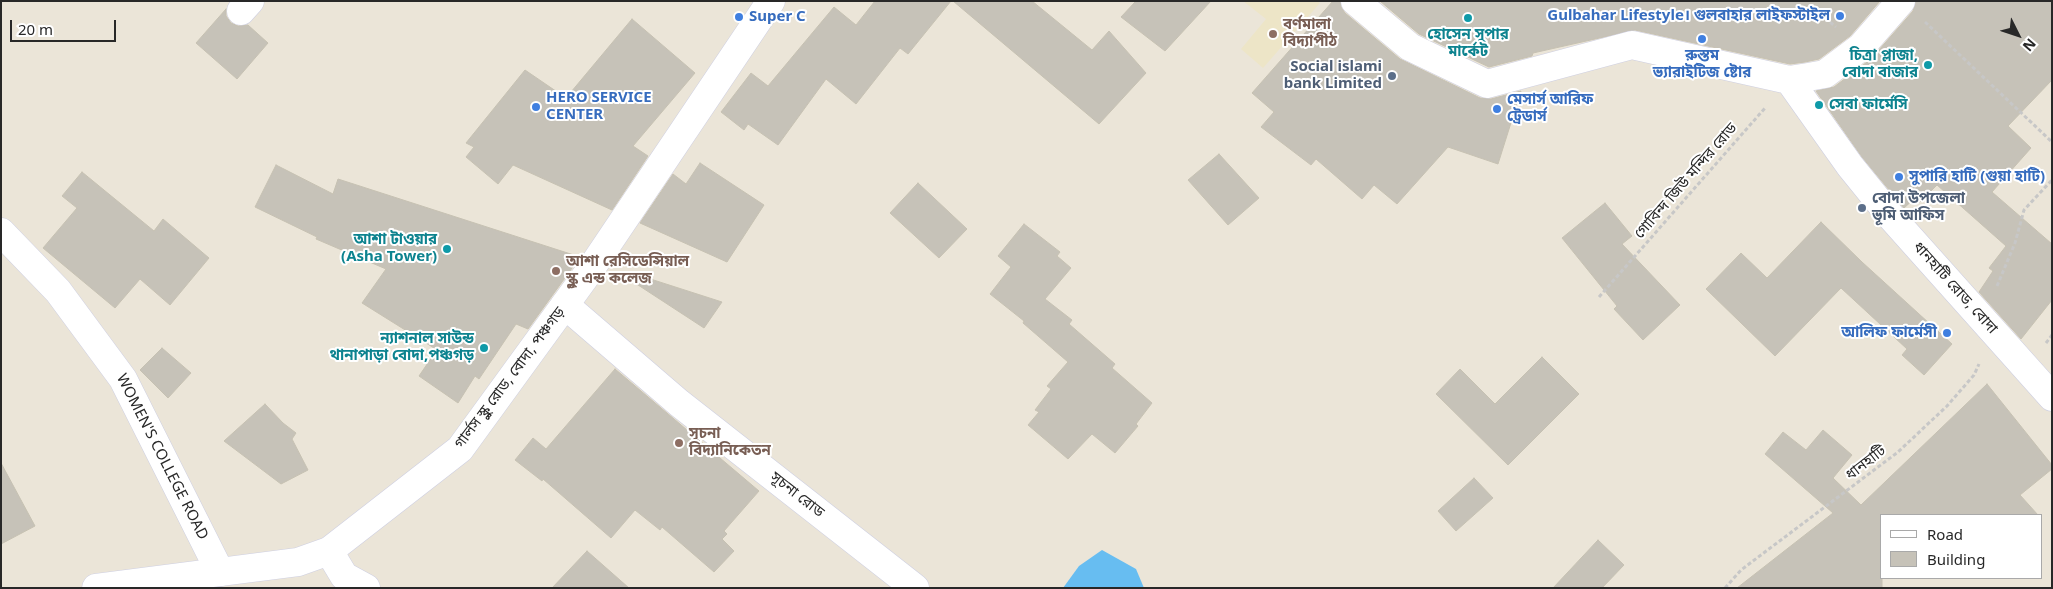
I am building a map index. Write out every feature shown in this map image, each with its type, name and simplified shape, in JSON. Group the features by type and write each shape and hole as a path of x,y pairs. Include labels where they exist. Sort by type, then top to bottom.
{"street":[{"name":"গার্লস স্কুল রোড, বোদা, পঞ্চগড়","path":"96,588 298,562 329,551 460,449 565,305 771,1"},
{"path":"1355,1 1410,47 1487,84 1632,45 1789,80 1825,74 1861,47 1901,1"},
{"name":"ধানহাটি রোড, বোদা","path":"1789,80 1850,166 1893,219 2052,397"},
{"name":"WOMEN'S COLLEGE ROAD","path":"1,232 58,291 123,379 220,572"},
{"name":"সূচনা রোড","path":"565,305 679,403 915,588"},
{"path":"329,551 344,576 366,588"}],"path":[{"path":"1923,20 2052,142"},
{"name":"গোবিন্দ জিউ মন্দির রোড","path":"1599,297 1789,80"},
{"name":"ধানহাটি","path":"1726,588 1741,570 1898,452 1947,406 1974,375 1990,327 1994,291 2015,243 2024,210 2052,180"}],"shaded area":[{"name":"বর্ণমালা বিদ্যাপীঠ","path":"1243,1 1317,1 1320,3 1263,68 1241,49 1266,19"}],"water":[{"path":"1102,550 1136,569 1144,588 1063,588 1079,566"}],"building":[{"path":"875,1 951,1 908,54 900,48 856,104 826,79 778,145 748,124 744,130 721,112 751,73 768,86 834,7 856,25"},
{"path":"953,1 1032,1 1092,50 1109,31 1146,73 1099,124"},
{"path":"1136,1 1211,1 1165,51 1121,17"},
{"path":"1333,1 1340,1 1345,13 1400,59 1480,98 1491,99 1521,91 1498,164 1448,147 1397,204 1374,185 1362,199 1316,159 1311,165 1261,127 1274,112 1252,93"},
{"path":"1380,1 1880,1 1850,36 1819,59 1805,62 1790,64 1635,30 1533,53 1532,56 1489,67 1419,34"},
{"path":"1916,1 2052,1 2052,80 2008,126 2031,148 1992,192 2052,244 2052,300 2021,339 1979,292 1993,271 1989,268 2006,246 1937,185 1919,203 1914,199 1904,208 1862,157 1816,91 1834,87 1871,59 1913,11"},
{"path":"226,9 226,16 231,23 238,26 248,25 268,43 237,79 196,43"},
{"path":"632,19 695,73 633,146 648,156 612,210 513,165 498,184 466,157 474,147 466,143 525,70 566,98"},
{"path":"1219,154 1259,198 1228,225 1188,180"},
{"path":"700,163 764,205 727,262 640,223 673,174 686,184"},
{"path":"276,165 333,194 338,179 580,257 528,329 516,324 479,379 475,376 458,403 419,376 436,351 434,348 362,303 386,269 316,239 317,237 255,207"},
{"path":"82,172 154,231 163,219 209,258 170,305 140,279 115,308 43,248 77,208 62,196"},
{"path":"918,183 967,229 939,258 890,213"},
{"path":"1605,203 1632,236 1622,244 1680,305 1643,340 1614,309 1617,306 1562,238"},
{"path":"1821,222 1952,344 1924,375 1902,355 1907,349 1841,288 1775,356 1706,289 1741,253 1767,278"},
{"path":"1024,224 1060,252 1057,256 1071,268 1045,299 1072,320 1069,324 1115,364 1112,368 1152,403 1136,424 1138,426 1115,453 1092,434 1068,459 1028,425 1039,412 1035,410 1051,389 1047,386 1068,362 1023,323 1024,321 990,294 1011,267 998,256"},
{"path":"638,275 722,302 704,328 635,283"},
{"path":"162,348 191,373 168,398 140,370"},
{"path":"1542,357 1579,394 1508,465 1436,394 1460,369 1495,404"},
{"path":"615,369 759,491 724,531 727,534 722,539 734,551 714,572 662,527 660,530 635,510 611,538 543,479 542,481 515,460 533,438 546,449"},
{"path":"1987,384 2052,465 2052,469 2020,495 2037,514 1880,514 1880,579 1882,579 1882,588 1737,588 1833,513 1765,454 1783,432 1806,450 1823,430 1852,455 1833,478 1861,505"},
{"path":"265,404 283,423 296,433 292,439 308,470 281,484 224,441"},
{"path":"1,463 35,526 1,544"},
{"path":"1474,478 1493,498 1456,531 1438,511"},
{"path":"1598,540 1624,565 1602,588 1553,588"},
{"path":"587,551 629,588 552,588"}],"place":[{"name":"Gulbahar Lifestyle। গুলবাহার লাইফস্টাইল","path":"1840,16"},
{"name":"Super C","path":"739,17"},
{"name":"হোসেন সুপার মার্কেট","path":"1468,18"},
{"name":"বর্ণমালা বিদ্যাপীঠ","path":"1273,34"},
{"name":"রুস্তম ভ্যারাইটিজ ষ্টোর","path":"1702,39"},
{"name":"চিত্রা প্লাজা, বোদা বাজার","path":"1928,65"},
{"name":"Social islami bank Limited","path":"1392,76"},
{"name":"সেবা ফার্মেসি","path":"1819,105"},
{"name":"HERO SERVICE CENTER","path":"536,107"},
{"name":"মেসার্স আরিফ ট্রেডার্স","path":"1497,109"},
{"name":"সুপারি হাটি (গুয়া হাটি)","path":"1899,177"},
{"name":"বোদা উপজেলা ভূমি আফিস","path":"1862,208"},
{"name":"আশা টাওয়ার (Asha Tower)","path":"447,249"},
{"name":"আশা রেসিডেন্সিয়াল স্কুল এন্ড কলেজ","path":"556,271"},
{"name":"আলিফ ফার্মেসী","path":"1947,333"},
{"name":"ন্যাশনাল সাউন্ড থানাপাড়া বোদা,পঞ্চগড়","path":"484,348"},
{"name":"সূচনা বিদ্যানিকেতন","path":"679,443"}]}
